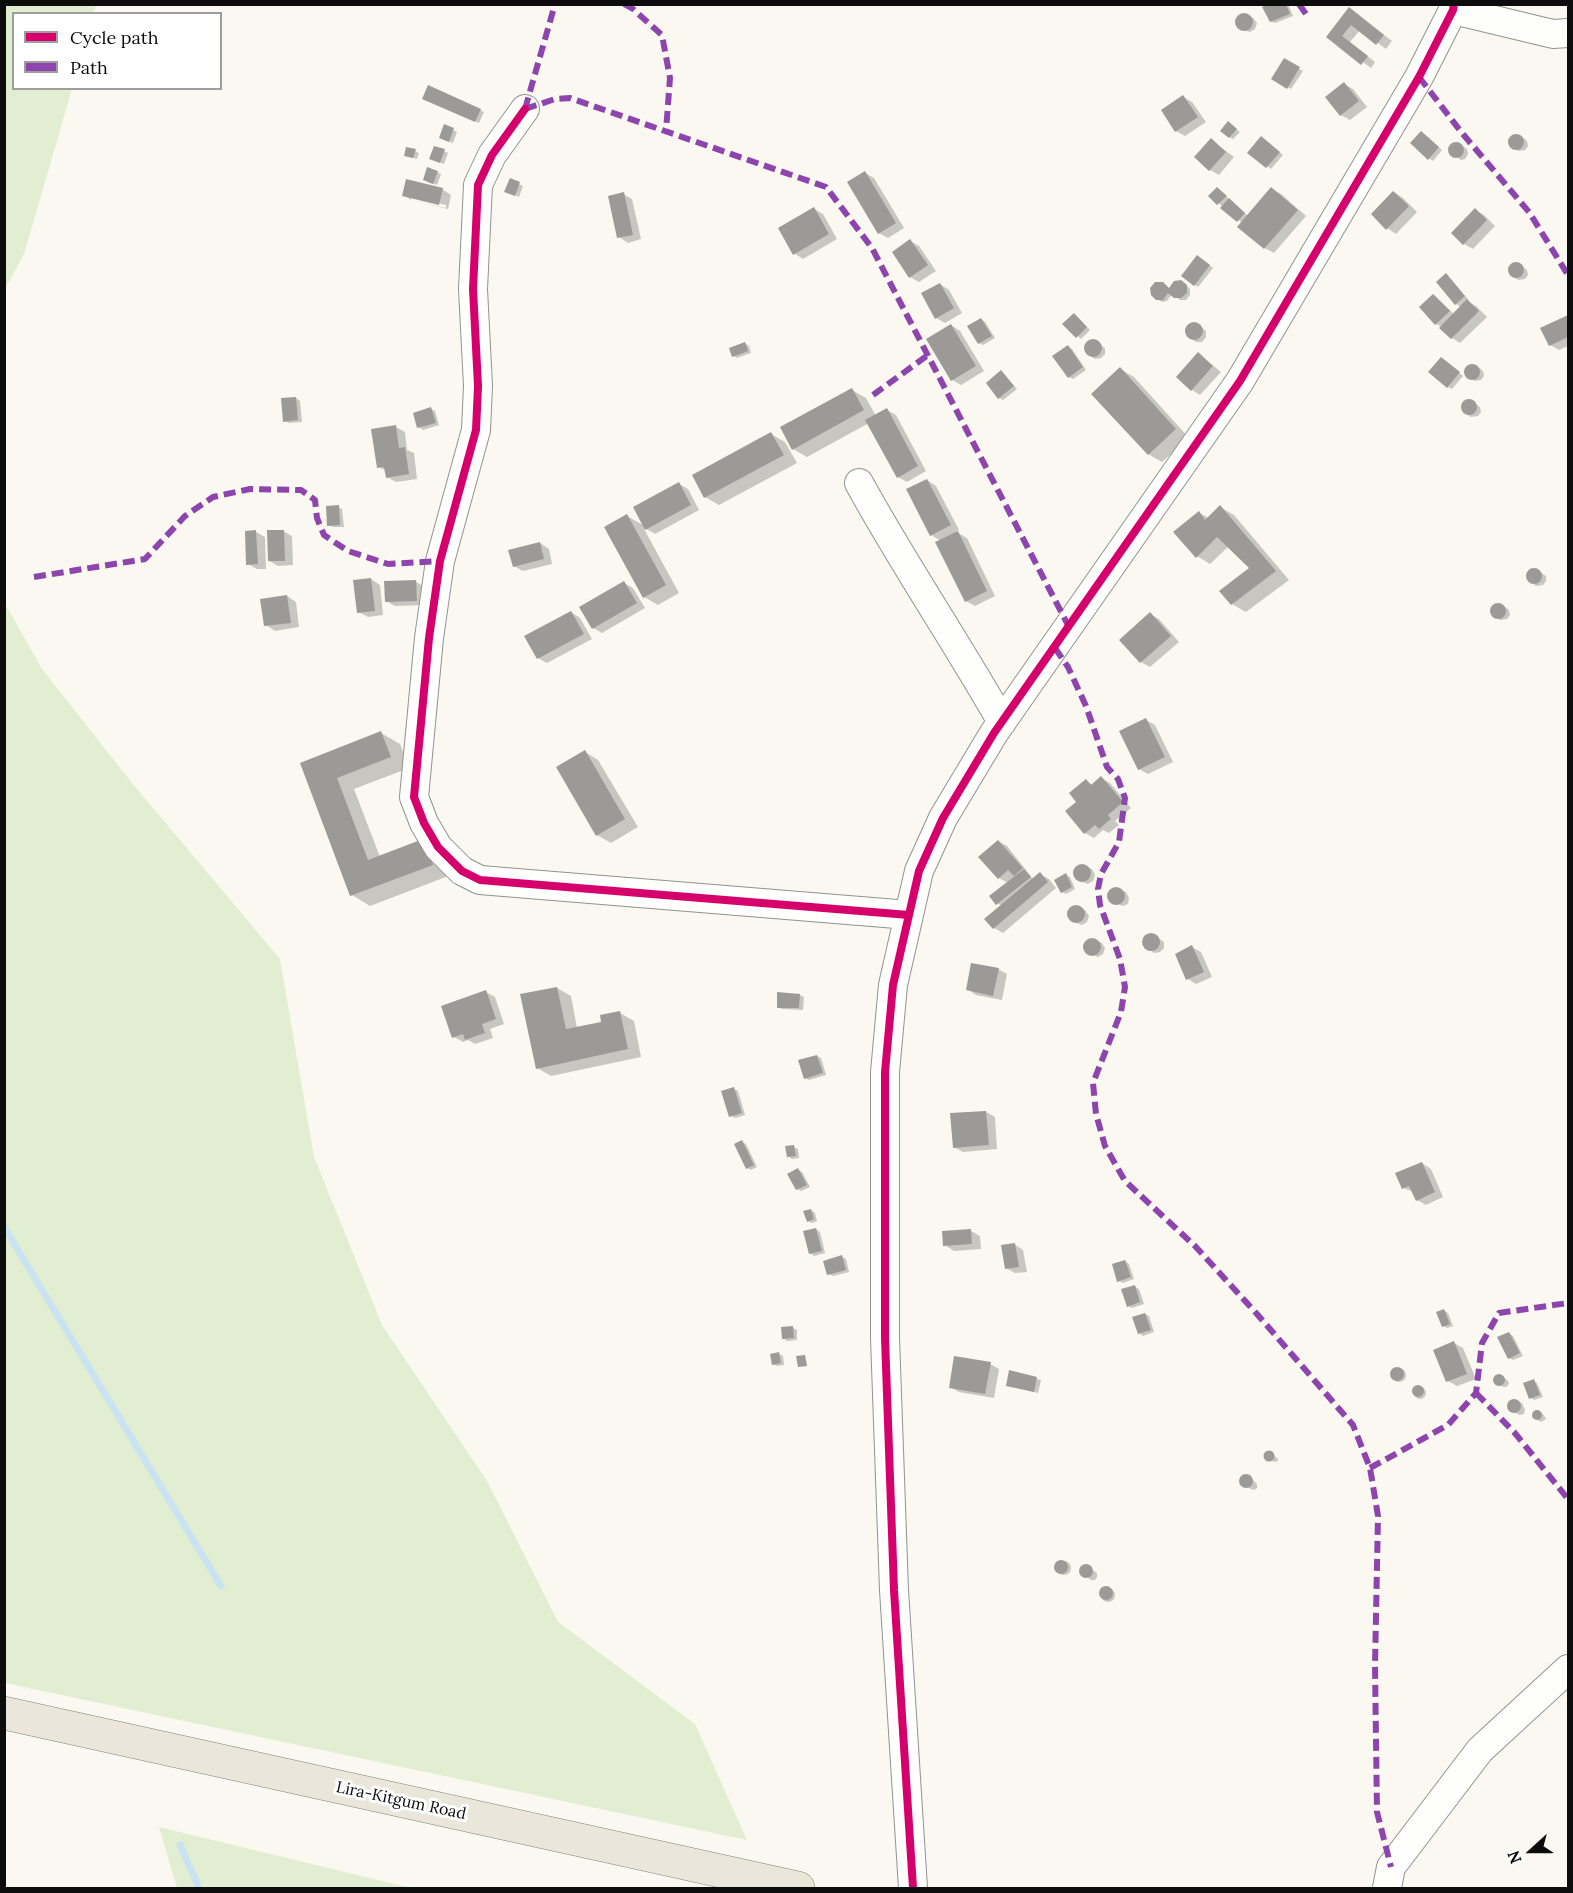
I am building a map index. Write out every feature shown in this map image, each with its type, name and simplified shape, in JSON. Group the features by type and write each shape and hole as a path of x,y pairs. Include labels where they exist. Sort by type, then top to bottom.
{"main road":[{"name":"Lira-Kitgum Road","path":"4,1713 798,1888"}],"street":[{"path":"913,1888 894,1590 885,1315 885,1072 893,986 919,871 943,818 1002,722 1240,381 1419,77 1453,7 1553,34 1569,33"},
{"path":"525,110 492,155 478,185 473,289 478,386 476,429 440,561 429,638 414,797 424,823 438,847 462,871 480,880 909,915"},
{"path":"859,483 1002,722"},
{"path":"1387,1888 1391,1867 1480,1750 1569,1669"}],"green space":[{"path":"5,4 96,5 93,12 12,12 12,90 72,90 24,254 5,289"},
{"path":"4,602 42,669 132,783 280,959 314,1157 382,1325 487,1481 558,1622 695,1724 747,1840 5,1683"},
{"path":"159,1827 411,1888 177,1888"}],"building":[{"path":"1268,4 1286,4 1290,14 1270,22 1262,7"},
{"path":"1349,7 1384,35 1376,45 1351,25 1342,36 1368,56 1361,65 1326,37"},
{"path":"1244,13 1250,16 1253,22 1250,28 1244,31 1238,28 1235,22 1238,16"},
{"path":"1284,58 1300,67 1287,89 1271,79"},
{"path":"1344,82 1359,101 1340,116 1325,97"},
{"path":"428,85 481,109 475,122 422,99"},
{"path":"1183,95 1198,117 1175,132 1161,110"},
{"path":"1228,121 1237,129 1229,138 1220,131"},
{"path":"444,124 454,128 449,142 439,138"},
{"path":"1421,131 1439,147 1428,160 1410,143"},
{"path":"1513,134 1519,134 1524,142 1522,148 1513,150 1508,145 1508,139"},
{"path":"1261,136 1280,152 1266,168 1247,153"},
{"path":"1211,138 1226,152 1209,171 1194,157"},
{"path":"1453,142 1459,142 1464,150 1462,156 1453,158 1448,153 1448,147"},
{"path":"434,146 445,149 440,163 429,159"},
{"path":"406,147 416,149 413,158 404,156"},
{"path":"427,167 438,171 433,184 423,180"},
{"path":"865,171 896,223 878,234 847,182"},
{"path":"510,178 520,182 515,196 504,192"},
{"path":"406,179 443,188 439,205 402,196"},
{"path":"1217,187 1227,196 1217,205 1208,196"},
{"path":"1271,187 1298,210 1264,249 1237,227"},
{"path":"1393,191 1409,206 1386,230 1371,214"},
{"path":"624,192 633,235 617,238 608,196"},
{"path":"1229,198 1245,213 1237,222 1220,208"},
{"path":"814,207 829,234 793,255 778,228"},
{"path":"1475,208 1487,220 1463,245 1451,233"},
{"path":"910,239 928,265 909,278 892,252"},
{"path":"1197,255 1210,265 1194,286 1181,276"},
{"path":"1513,262 1519,262 1524,270 1522,276 1513,278 1508,273 1508,267"},
{"path":"1446,273 1465,296 1455,305 1436,282"},
{"path":"1181,280 1187,285 1187,293 1181,298 1174,298 1168,293 1163,300 1156,300 1151,295 1150,288 1155,282 1163,282 1169,288 1174,281"},
{"path":"940,283 954,308 935,319 921,293"},
{"path":"1433,294 1450,311 1435,325 1419,307"},
{"path":"1467,299 1479,311 1451,339 1439,328"},
{"path":"1074,313 1087,327 1076,338 1062,324"},
{"path":"1568,315 1568,337 1549,346 1540,328"},
{"path":"981,318 992,336 978,344 967,326"},
{"path":"1194,322 1200,325 1203,331 1200,337 1194,340 1188,337 1185,331 1188,325"},
{"path":"951,324 976,366 951,381 926,339"},
{"path":"1093,339 1099,342 1102,348 1099,354 1093,357 1087,354 1084,348 1087,342"},
{"path":"745,342 748,351 732,357 729,348"},
{"path":"1068,345 1083,367 1068,378 1052,356"},
{"path":"1198,352 1213,366 1191,391 1176,377"},
{"path":"1441,357 1460,372 1447,388 1428,372"},
{"path":"1469,364 1475,364 1480,372 1478,378 1469,380 1464,375 1464,369"},
{"path":"1120,367 1176,429 1148,455 1091,394"},
{"path":"1001,370 1014,386 998,399 986,383"},
{"path":"852,388 864,410 792,450 780,427"},
{"path":"296,397 298,420 283,422 281,398"},
{"path":"1466,399 1472,399 1477,407 1475,413 1466,415 1461,410 1461,404"},
{"path":"431,407 436,423 417,428 413,413"},
{"path":"887,408 918,466 897,478 865,420"},
{"path":"396,425 399,448 405,447 409,474 386,478 384,467 377,468 371,429"},
{"path":"771,432 784,455 704,498 692,475"},
{"path":"927,479 951,525 930,536 906,489"},
{"path":"679,482 691,505 645,530 633,507"},
{"path":"339,505 340,525 327,526 326,506"},
{"path":"1220,505 1276,571 1231,605 1219,591 1249,568 1217,537 1196,558 1173,532 1199,511 1205,520"},
{"path":"627,514 666,585 643,598 604,527"},
{"path":"256,530 258,564 246,565 245,531"},
{"path":"267,530 284,530 285,561 268,561"},
{"path":"958,531 987,591 965,602 935,542"},
{"path":"540,542 544,559 513,567 508,550"},
{"path":"1531,568 1537,568 1542,576 1540,582 1531,584 1526,579 1526,573"},
{"path":"371,578 375,611 357,613 353,580"},
{"path":"416,580 417,601 385,602 384,581"},
{"path":"624,581 637,603 592,629 579,607"},
{"path":"287,595 291,623 264,626 260,599"},
{"path":"1495,603 1501,603 1506,611 1504,617 1495,619 1490,614 1490,608"},
{"path":"571,611 584,634 537,659 524,636"},
{"path":"1150,612 1171,636 1140,663 1119,640"},
{"path":"1146,718 1165,757 1138,770 1119,731"},
{"path":"381,731 391,757 337,778 368,860 423,839 433,865 350,896 300,763"},
{"path":"585,750 625,819 596,836 556,767"},
{"path":"1101,776 1123,802 1108,815 1111,819 1099,829 1095,825 1084,834 1065,811 1076,802 1069,793 1086,779 1091,785"},
{"path":"998,840 1023,868 1014,876 1008,870 998,879 978,857"},
{"path":"1082,864 1088,867 1091,873 1088,879 1082,882 1076,879 1073,873 1076,867"},
{"path":"1024,869 1031,877 996,905 989,896"},
{"path":"1040,872 1048,882 993,929 984,919"},
{"path":"1066,873 1072,887 1061,893 1054,880"},
{"path":"1116,887 1122,890 1125,896 1122,902 1116,905 1110,902 1107,896 1110,890"},
{"path":"1076,905 1082,908 1085,914 1082,920 1076,923 1070,920 1067,914 1070,908"},
{"path":"1151,933 1157,936 1160,942 1157,948 1151,951 1145,948 1142,942 1145,936"},
{"path":"1092,938 1098,941 1101,947 1098,953 1092,956 1086,953 1083,947 1086,941"},
{"path":"1192,945 1204,972 1186,980 1175,954"},
{"path":"971,963 999,968 993,996 966,990"},
{"path":"557,987 566,1029 601,1022 600,1015 620,1011 628,1049 536,1069 520,994"},
{"path":"486,990 496,1019 482,1024 485,1033 465,1040 463,1034 452,1038 441,1006"},
{"path":"777,992 800,994 799,1008 777,1008"},
{"path":"817,1055 823,1073 804,1079 798,1060"},
{"path":"734,1087 742,1113 729,1117 721,1091"},
{"path":"986,1111 989,1145 953,1148 950,1113"},
{"path":"742,1140 754,1165 746,1169 734,1144"},
{"path":"794,1145 796,1156 787,1157 785,1146"},
{"path":"1422,1162 1435,1192 1416,1201 1409,1186 1402,1189 1395,1173"},
{"path":"798,1168 807,1185 796,1190 787,1174"},
{"path":"811,1209 814,1219 807,1222 803,1211"},
{"path":"816,1228 822,1251 809,1254 803,1231"},
{"path":"971,1229 972,1244 943,1246 942,1231"},
{"path":"1015,1243 1019,1267 1005,1269 1001,1245"},
{"path":"842,1255 846,1270 827,1275 823,1261"},
{"path":"1125,1260 1131,1277 1117,1282 1112,1264"},
{"path":"1135,1285 1140,1302 1127,1307 1121,1289"},
{"path":"1444,1309 1450,1324 1442,1327 1436,1312"},
{"path":"1145,1313 1151,1330 1138,1334 1132,1317"},
{"path":"793,1326 794,1338 782,1339 781,1327"},
{"path":"1509,1332 1520,1353 1508,1359 1497,1337"},
{"path":"1454,1341 1467,1374 1446,1382 1433,1350"},
{"path":"779,1352 781,1363 772,1365 770,1354"},
{"path":"805,1355 807,1366 798,1367 796,1356"},
{"path":"954,1356 991,1362 985,1394 949,1388"},
{"path":"1397,1367 1402,1369 1404,1374 1402,1379 1397,1381 1392,1379 1390,1374 1392,1369"},
{"path":"1009,1370 1037,1377 1034,1392 1006,1386"},
{"path":"1501,1374 1505,1380 1501,1386 1497,1386 1493,1378"},
{"path":"1534,1379 1540,1395 1529,1399 1523,1383"},
{"path":"1420,1385 1424,1391 1420,1397 1416,1397 1412,1389"},
{"path":"1511,1399 1517,1399 1521,1406 1517,1413 1511,1413 1507,1409 1507,1403"},
{"path":"1537,1410 1541,1411 1541,1419 1537,1420 1533,1419 1532,1415 1533,1411"},
{"path":"1269,1451 1273,1452 1273,1460 1269,1461 1265,1460 1264,1456 1265,1452"},
{"path":"1243,1474 1249,1474 1253,1481 1249,1488 1243,1488 1239,1484 1239,1478"},
{"path":"1061,1560 1066,1562 1068,1567 1066,1572 1061,1574 1056,1572 1054,1567 1056,1562"},
{"path":"1083,1564 1089,1564 1093,1571 1089,1578 1083,1578 1079,1574 1079,1568"},
{"path":"1106,1586 1111,1588 1113,1593 1111,1598 1106,1600 1101,1598 1099,1593 1101,1588"}],"waterway":[{"path":"4,1227 221,1586"},
{"path":"180,1845 199,1888"}],"marked path":[{"path":"525,109 555,4"},
{"path":"624,4 633,9 662,35 670,78 666,131"},
{"path":"1299,4 1308,17"},
{"path":"1419,77 1462,133 1529,212 1568,275"},
{"path":"525,109 555,99 570,98 826,187 872,248 1069,627"},
{"path":"873,395 928,355"},
{"path":"34,577 145,559 185,516 213,497 250,489 301,490 315,500 317,518 324,535 348,551 388,564 440,561"},
{"path":"1055,648 1068,667 1086,706 1107,767 1118,779 1125,798 1119,842 1101,874 1098,889 1100,905 1120,959 1125,987 1121,1012 1093,1083 1096,1114 1105,1146 1125,1181 1195,1246 1353,1425 1370,1468 1378,1516 1375,1666 1377,1812 1391,1867"},
{"path":"1370,1468 1448,1425 1476,1393 1482,1343 1499,1313 1568,1303"},
{"path":"1476,1393 1514,1432 1568,1499"}],"cycle path":[{"path":"913,1888 894,1590 885,1338 885,1072 893,985 919,871 943,818 994,733 1240,381 1419,77 1454,4"},
{"path":"525,109 492,155 478,185 473,289 478,386 476,430 440,561 429,638 414,797 424,823 438,847 462,871 480,880 909,915"}]}
